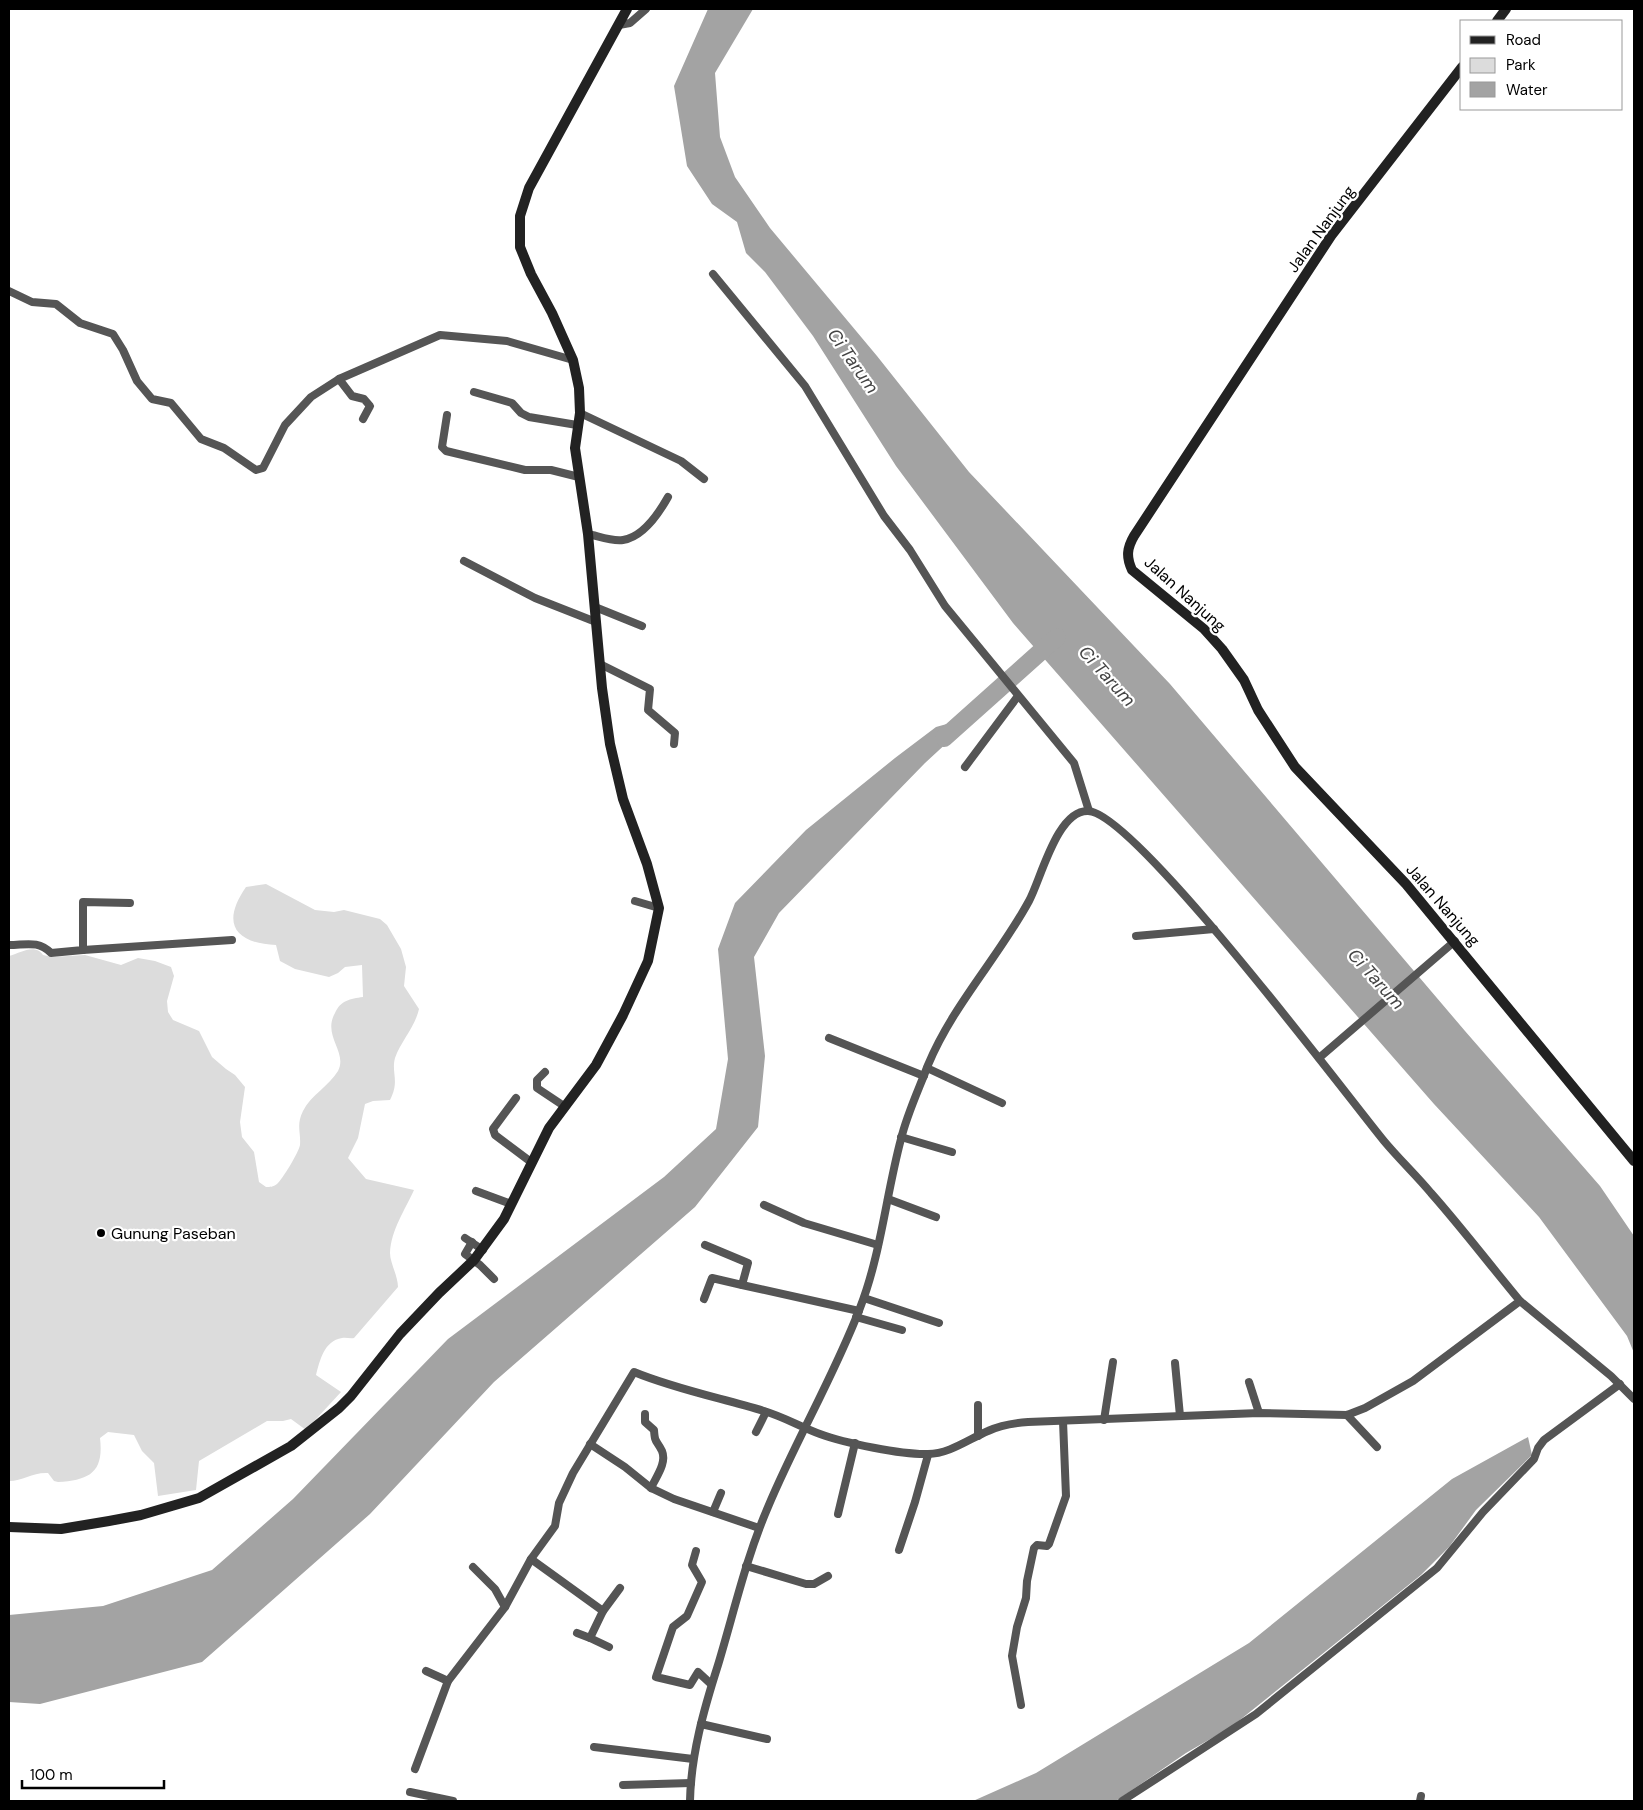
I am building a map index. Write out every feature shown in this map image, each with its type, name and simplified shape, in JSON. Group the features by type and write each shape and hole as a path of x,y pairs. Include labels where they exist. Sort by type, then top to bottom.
{"street":[{"path":"9,1528 61,1528 141,1515 199,1498 291,1446 339,1408 352,1396 400,1334 438,1293 483,1250 504,1219 549,1128 596,1065 623,1015 648,961 659,908 626,804 610,744 600,664 588,534 575,448 580,413 579,388 573,360 552,313 531,274 520,247 520,216 529,188 627,9"},
{"path":"619,25 630,23 646,9"},
{"path":"1498,20 1506,9"},
{"name":"Jalan Nanjung","path":"1460,70 1331,236 1130,542 1128,562 1132,570 1204,629 1234,664 1258,710 1295,767 1382,857 1455,941 1562,1075 1634,1161"},
{"path":"713,274 805,386 884,516 910,550 945,606 1009,686 1074,762 1089,811"},
{"path":"9,291 32,302 56,304 80,323 113,334 120,344 137,381 152,399 171,404 201,439 224,448 256,470 262,470 280,432 292,415 311,397 339,379 445,333 507,341 573,360"},
{"path":"339,379 352,396 364,399 370,406 363,419"},
{"path":"474,392 512,403 521,413 529,417 577,425"},
{"path":"580,413 681,461 704,478"},
{"path":"446,414 442,447 446,451 525,470 551,470 579,477"},
{"path":"588,534 621,540 632,537 652,520 668,497"},
{"path":"464,561 535,598 596,622"},
{"path":"595,606 642,626"},
{"path":"600,664 650,688 648,710 674,734 674,744"},
{"path":"965,767 1018,696"},
{"path":"690,1801 694,1759 701,1724 746,1566 760,1528 864,1298 878,1245 901,1138 925,1072 947,1025 998,953 1031,898 1058,833 1067,820 1077,814 1089,811 1098,814 1142,848 1214,929 1385,1142 1432,1194 1520,1301 1620,1384 1634,1399"},
{"path":"635,901 659,908"},
{"path":"83,950 83,902 130,903"},
{"path":"1136,936 1214,929"},
{"path":"9,945 35,944 46,947 51,953 232,940"},
{"path":"1319,1058 1455,941"},
{"path":"828,1038 925,1072 1002,1103"},
{"path":"545,1072 537,1080 537,1088 564,1106"},
{"path":"516,1098 493,1129 494,1135 531,1162"},
{"path":"901,1138 952,1152"},
{"path":"476,1190 511,1204"},
{"path":"888,1199 936,1217"},
{"path":"764,1205 804,1222 878,1245"},
{"path":"483,1250 469,1240 465,1254 494,1279"},
{"path":"705,1246 748,1263 742,1284"},
{"path":"704,1299 712,1278 858,1314 902,1330"},
{"path":"864,1298 939,1323"},
{"path":"415,1769 448,1680 504,1607 531,1559 556,1526 559,1503 590,1444 634,1372 666,1384 766,1412 805,1428 855,1443 928,1454 950,1449 1004,1425 1260,1413 1347,1415 1365,1408 1413,1381 1520,1301"},
{"path":"1104,1420 1113,1362"},
{"path":"1175,1363 1180,1416"},
{"path":"1249,1382 1260,1413"},
{"path":"1122,1801 1256,1714 1437,1568 1482,1512 1534,1459 1538,1448 1544,1440 1620,1384"},
{"path":"978,1405 978,1436"},
{"path":"756,1432 766,1412"},
{"path":"645,1414 645,1422 654,1431 654,1440 664,1457 651,1488"},
{"path":"1347,1415 1377,1447"},
{"path":"1021,1705 1013,1672 1012,1656 1017,1627 1026,1598 1027,1581 1034,1548 1037,1545 1047,1546 1049,1544 1066,1496 1063,1422"},
{"path":"838,1514 855,1443"},
{"path":"590,1444 626,1467 651,1488 760,1528"},
{"path":"899,1550 928,1454"},
{"path":"713,1512 721,1493"},
{"path":"696,1551 692,1564 702,1582 687,1616 673,1627 656,1677 690,1685 698,1672 711,1684"},
{"path":"531,1559 602,1611"},
{"path":"746,1566 806,1584 814,1584 828,1576"},
{"path":"473,1567 495,1590 504,1607"},
{"path":"590,1638 602,1611 620,1588"},
{"path":"577,1633 609,1648"},
{"path":"426,1671 448,1680"},
{"path":"701,1724 767,1739"},
{"path":"594,1746 694,1759"},
{"path":"623,1785 691,1783"},
{"path":"410,1792 453,1801"}],"green space":[{"path":"266,884 315,910 334,912 344,910 380,919 387,925 401,949 406,967 404,986 419,1009 395,1058 395,1082 390,1100 373,1101 365,1104 358,1138 348,1158 366,1179 414,1190 399,1220 391,1245 390,1257 398,1287 354,1338 336,1340 327,1347 321,1357 316,1375 341,1392 306,1430 291,1419 267,1421 199,1461 196,1490 158,1496 154,1463 142,1451 134,1435 108,1432 100,1438 101,1450 97,1466 86,1476 58,1482 54,1481 48,1473 43,1473 9,1481 9,956 32,949 52,957 85,955 121,965 138,958 155,961 171,967 174,976 167,1001 168,1012 173,1020 199,1031 212,1057 235,1075 245,1087 240,1122 242,1137 254,1152 259,1182 266,1187 273,1186 283,1177 299,1149 299,1124 306,1105 338,1071 340,1057 331,1029 335,1013 343,1003 363,997 362,965 345,967 329,977 295,969 280,961 276,945 250,940 241,935 233,921 238,900 246,887"}],"water":[{"name":"Ci Tarum","path":"708,9 753,9 715,73 720,137 735,177 770,228 877,356 969,472 1170,684 1465,1031 1600,1186 1634,1236 1634,1353 1627,1336 1539,1217 1434,1104 1013,623 896,466 813,336 765,272 746,253 737,222 712,204 687,166 674,86"},
{"path":"961,720 963,728 925,763 779,913 754,957 765,1056 758,1127 695,1207 494,1382 370,1514 202,1662 40,1704 9,1702 9,1615 103,1606 212,1570 293,1499 448,1339 664,1177 716,1129 728,1059 718,949 735,903 806,830 936,727"},
{"path":"1528,1437 1532,1455 1476,1510 1449,1547 1421,1575 1231,1727 1186,1753 1116,1801 973,1801 1036,1773 1249,1643 1452,1479"}],"waterway":[{"path":"944,738 1057,637"}],"place":[{"name":"Gunung Paseban","path":"101,1233"}]}
